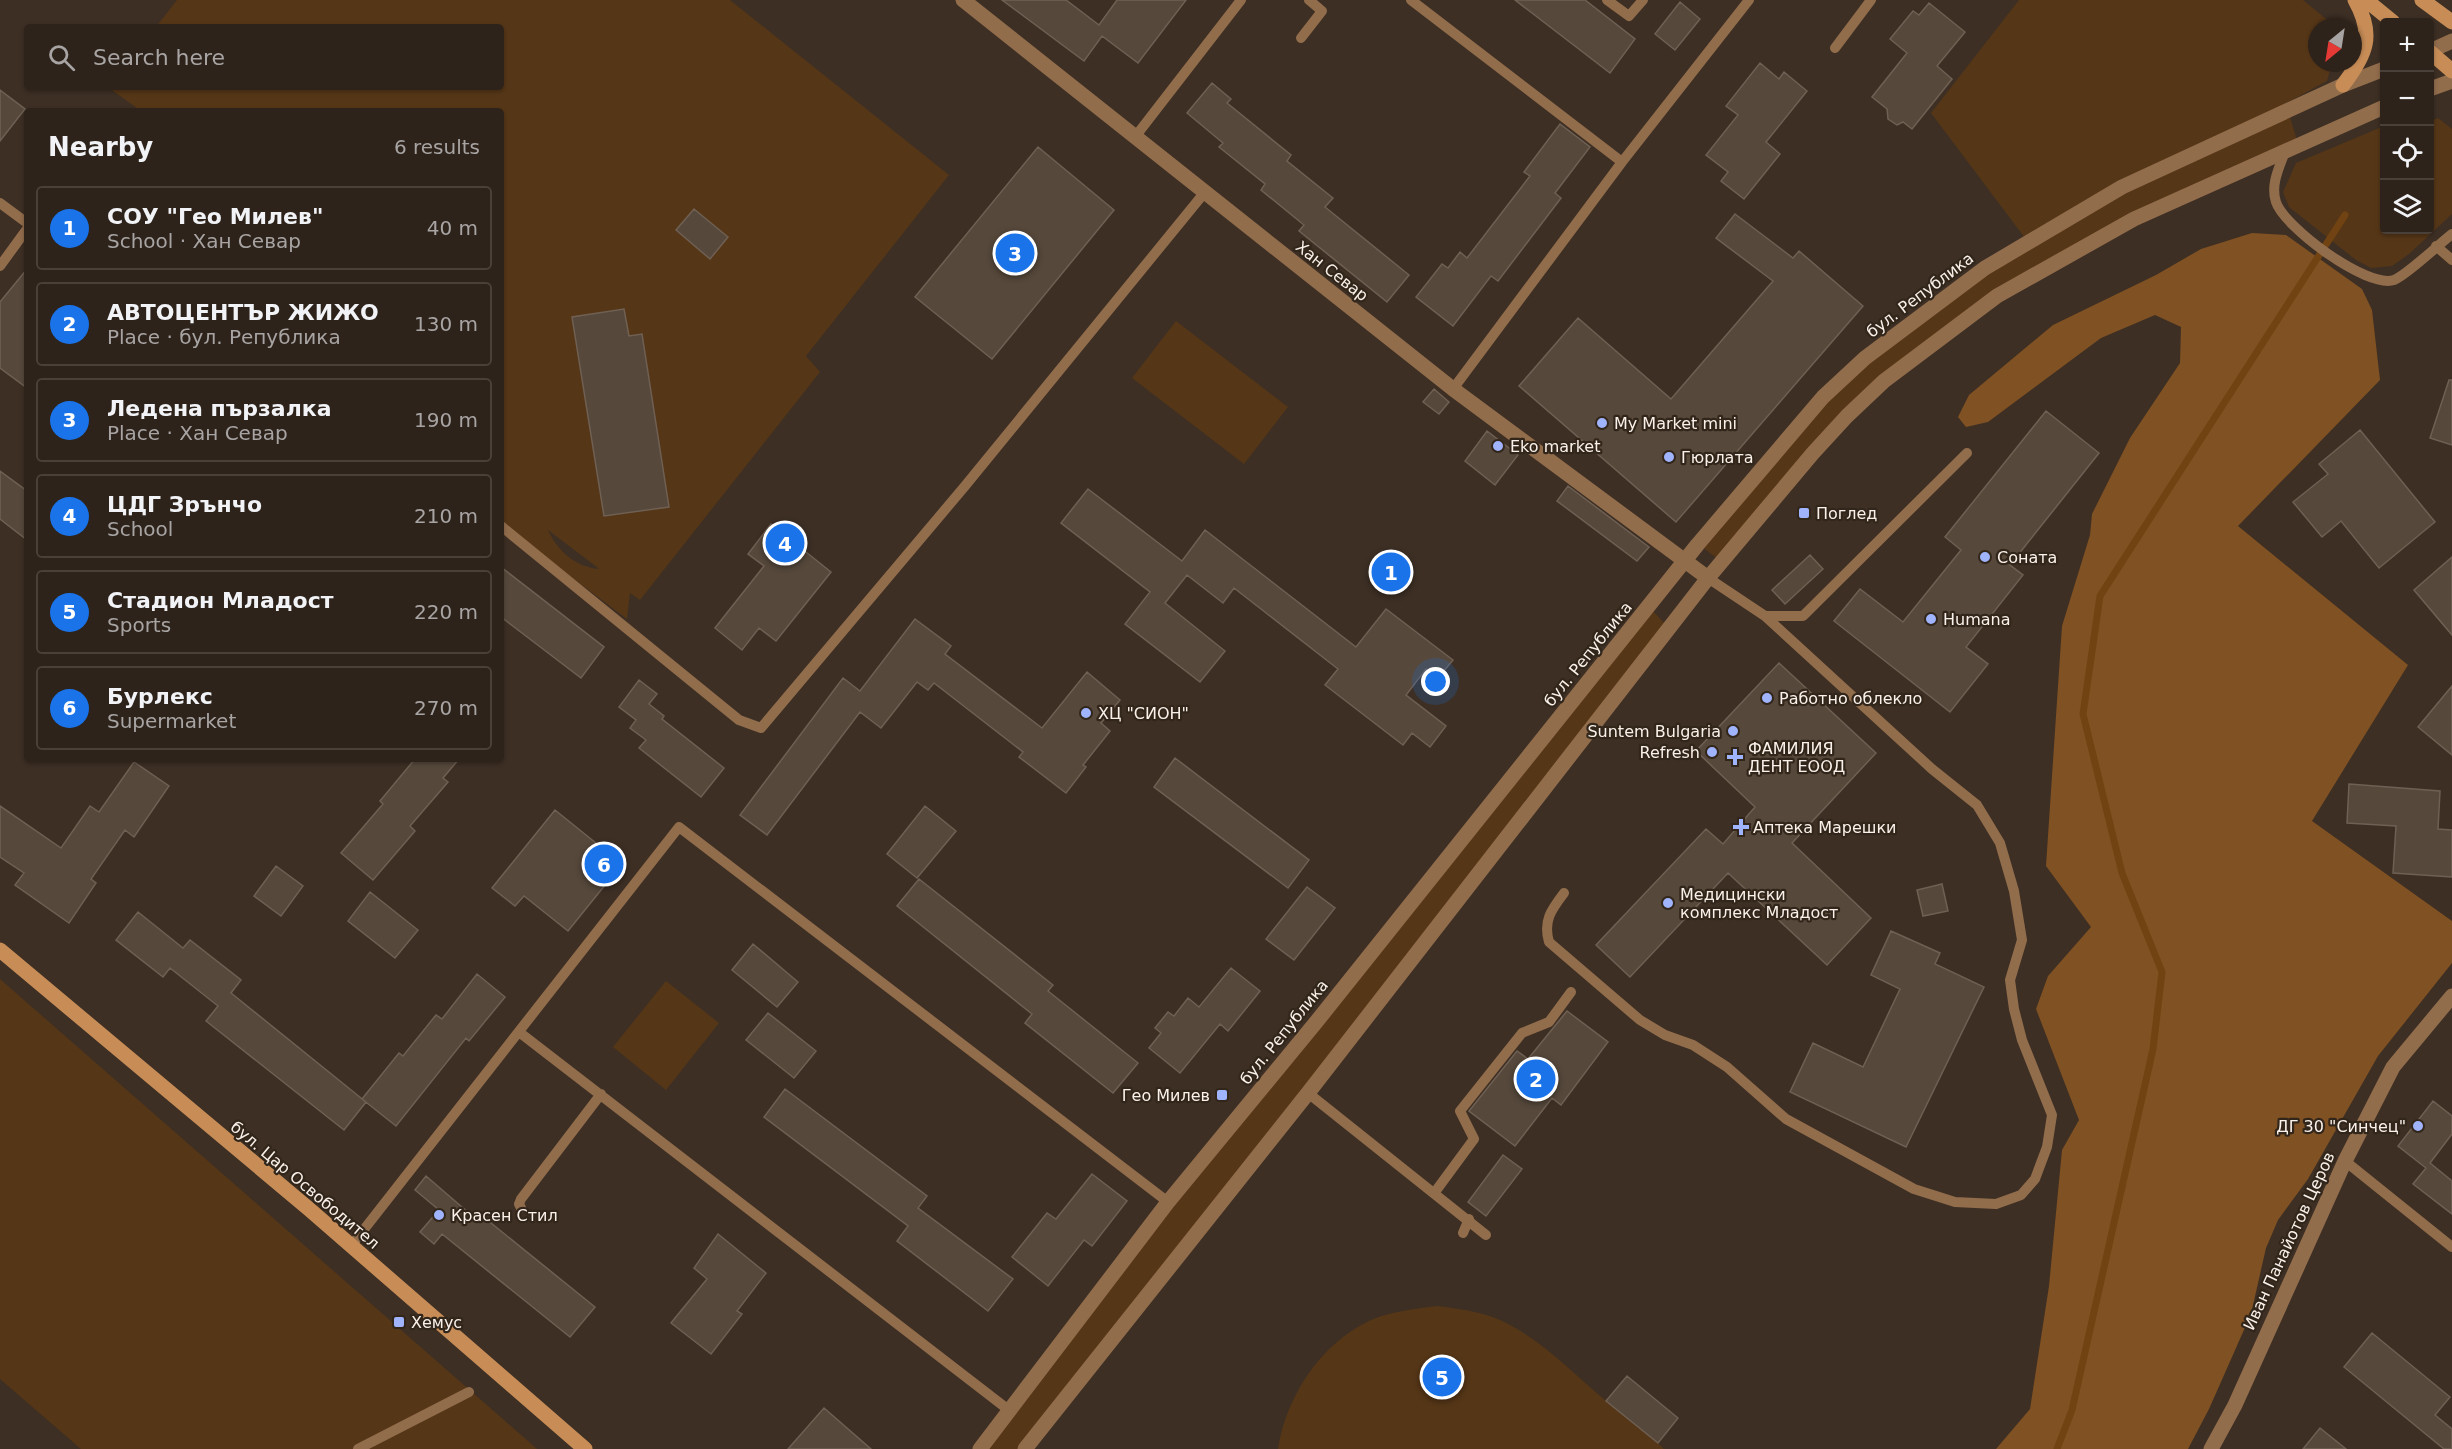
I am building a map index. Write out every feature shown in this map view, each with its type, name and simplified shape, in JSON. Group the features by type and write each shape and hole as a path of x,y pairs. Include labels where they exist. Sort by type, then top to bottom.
{"main road":[{"path":"2343,85 2359,64 2367,36 2365,19 2355,0"},
{"path":"2366,0 2389,18"},
{"path":"2422,0 2452,22"},
{"path":"2434,55 2452,71"},
{"name":"бул. Цар Освободител","path":"0,950 351,1246 585,1449"}],"street":[{"name":"Хан Севар","path":"963,0 1453,389 1708,578"},
{"path":"2434,50 2452,41"},
{"name":"бул. Република","path":"980,1449 1168,1202 1317,1022 1686,560 1786,438 1823,397 1865,358 1985,268 2122,187 2343,85 2380,71"},
{"path":"2434,88 2452,81"},
{"path":"1024,1449 1308,1093 1708,578 1847,416 1884,381 1935,340 1997,296 2134,219 2286,149 2380,109"},
{"name":"Иван Панайотов Церов","path":"2211,1449 2235,1405 2345,1161 2393,1067 2452,996"}],"lane":[{"path":"1135,137 1241,0"},
{"path":"1301,38 1322,11 1309,0"},
{"path":"1412,0 1622,162"},
{"path":"1607,0 1629,16 1643,0"},
{"path":"1453,389 1622,162 1749,0"},
{"path":"1835,48 1871,0"},
{"path":"2286,149 2274,185 2275,200 2280,212 2297,228 2357,273 2376,280 2394,280 2452,234"},
{"path":"504,528 739,720 761,728 965,486 1204,192"},
{"path":"0,203 24,220"},
{"path":"0,266 24,234"},
{"path":"2436,246 2452,260"},
{"path":"1765,616 1803,616 1967,453"},
{"path":"1564,893 1550,912 1545,928 1549,942 1640,1020 1665,1035 1693,1045 1726,1067 1786,1119 1914,1189 1955,1202 1996,1204 2020,1195 2035,1179 2047,1147 2052,1115 2022,1040 2014,1009 2010,980 2022,940 2014,891 2000,843 1977,805 1932,769 1765,616 1708,578"},
{"path":"351,1246 679,827 1168,1202"},
{"path":"1435,1192 1474,1139 1460,1111 1522,1034 1548,1022 1571,992"},
{"path":"519,1032 1010,1411"},
{"path":"1308,1093 1435,1192 1486,1235"},
{"path":"521,1208 519,1204 522,1199 602,1094"},
{"path":"2345,1161 2452,1247"},
{"path":"1463,1233 1468,1219"},
{"path":"358,1449 469,1392"}],"shaded area":[{"path":"177,0 730,0 949,175 806,356 820,372 640,600 630,593 627,619 504,526 504,108 137,108 112,90 504,90 504,24 158,24","holes":["548,530 599,569 582,565 568,556 556,544"]},
{"path":"2019,0 2303,0 2325,18 2308,18 2308,72 2330,72 2327,81 2193,154 2288,110 2298,144 1997,296 1884,381 1722,562 1698,544 1823,397 2028,242 1931,113"},
{"path":"2438,118 2452,129 2452,214 2434,231 2434,126 2434,120"},
{"path":"2380,128 2380,234 2430,234 2392,266 2371,268 2356,260 2289,207 2283,192 2296,163"},
{"path":"2252,233 2286,235 2362,289 2372,310 2380,380 2238,526 2408,665 2312,821 2452,921 2452,963 2378,1056 2308,1179 2278,1220 2266,1248 2251,1314 2209,1409 2188,1449 1996,1449 2030,1409 2049,1286 2062,1150 2079,1120 2036,1009 2048,976 2091,927 2046,866 2062,626 2090,535 2092,514 2130,438 2180,363 2181,327 2155,315 2101,338 1988,422 1966,427 1958,417 1969,395 2053,325 2156,275 2201,249"},
{"path":"1176,321 1288,407 1244,464 1132,378"},
{"path":"1649,607 1669,628 1025,1449 980,1449"},
{"path":"0,979 537,1449 81,1449 0,1379"},
{"path":"666,981 719,1023 666,1090 613,1047"},
{"path":"1437,1306 1485,1314 1515,1328 1556,1357 1606,1401 1627,1376 1678,1418 1658,1443 1664,1449 1278,1449 1282,1430 1297,1392 1308,1374 1335,1343 1351,1331 1377,1318"}],"building":[{"path":"1002,0 1066,0 1099,25 1117,0 1186,0 1138,63 1102,36 1084,61"},
{"path":"1515,0 1585,0 1635,39 1610,73"},
{"path":"1680,2 1700,19 1675,50 1655,34"},
{"path":"1929,3 1965,32 1937,66 1952,79 1912,129 1903,122 1897,125 1888,119 1887,109 1872,97 1907,53 1890,39 1913,11 1919,15"},
{"path":"1760,63 1779,79 1784,72 1807,91 1766,142 1780,154 1744,199 1721,181 1728,172 1706,155 1738,115 1726,106"},
{"path":"1212,83 1231,99 1227,103 1291,155 1287,161 1333,198 1325,207 1409,275 1387,302 1299,231 1304,225 1261,190 1265,184 1219,147 1223,143 1187,113"},
{"path":"0,90 24,110 0,141"},
{"path":"1560,124 1590,147 1555,193 1561,198 1498,281 1491,276 1453,326 1416,297 1442,264 1448,268 1460,252 1467,258 1530,176 1524,172"},
{"path":"1038,147 1114,210 992,359 915,297"},
{"path":"694,209 728,237 710,259 676,230"},
{"path":"1735,214 1793,258 1799,251 1863,306 1676,522 1519,386 1578,318 1671,399 1773,281 1716,238"},
{"path":"24,273 24,386 0,368 0,302"},
{"path":"624,309 629,336 642,334 669,507 604,516 572,317"},
{"path":"2449,380 2452,380 2452,445 2430,438"},
{"path":"1434,389 1449,402 1439,414 1423,402"},
{"name":"Соната","path":"2046,411 2099,453 2010,565 2023,575 1966,647 1988,664 1950,712 1834,621 1860,589 1903,622 1961,550 1945,537"},
{"path":"2360,430 2435,522 2379,568 2341,521 2322,537 2293,502 2328,474 2319,464"},
{"path":"1487,431 1518,455 1495,485 1465,461"},
{"path":"0,471 24,489 24,538 0,519"},
{"path":"1568,486 1649,547 1637,561 1557,501"},
{"path":"1088,489 1182,561 1205,530 1356,647 1386,609 1453,660 1438,678 1426,669 1406,695 1446,726 1430,747 1412,733 1403,745 1325,685 1338,669 1234,588 1223,603 1187,575 1165,603 1225,651 1200,682 1125,624 1150,592 1061,523"},
{"path":"771,524 831,572 776,641 759,628 742,650 715,628 764,566 748,554"},
{"path":"1810,555 1823,569 1785,604 1772,590"},
{"path":"2452,557 2452,635 2414,590"},
{"path":"504,569 604,647 581,678 504,619"},
{"path":"915,619 951,646 945,654 1042,728 1087,672 1120,700 1101,723 1110,731 1083,765 1086,767 1066,793 1019,757 1023,752 934,683 928,690 917,682 881,728 860,712 767,835 740,815 843,678 860,691"},
{"path":"1779,663 1876,753 1792,843 1871,918 1827,965 1728,873 1630,977 1596,945 1706,829 1723,844 1755,807 1696,751"},
{"path":"639,680 657,694 649,704 664,716 662,719 724,768 701,797 639,748 646,740 630,728 636,720 619,707"},
{"path":"2452,686 2452,755 2418,727"},
{"path":"1175,758 1309,860 1288,888 1154,787"},
{"path":"134,762 169,786 134,837 125,830 91,879 96,883 69,923 15,885 24,873 0,857 0,806 61,848 90,806 99,812"},
{"path":"412,762 456,762 443,778 448,782 410,826 415,831 373,880 341,853 383,804 380,801"},
{"path":"2349,784 2440,791 2438,829 2452,830 2452,877 2393,873 2396,826 2347,823"},
{"path":"925,806 956,831 917,878 887,854"},
{"path":"555,810 622,864 568,931 524,896 515,906 492,888"},
{"path":"276,866 303,886 281,916 254,896"},
{"path":"919,879 1053,985 1048,991 1138,1063 1113,1093 1025,1023 1032,1014 897,906"},
{"path":"1942,884 1948,911 1923,916 1917,890"},
{"path":"1307,887 1335,908 1294,960 1266,939"},
{"path":"370,892 418,930 395,958 348,921"},
{"path":"138,912 183,948 190,940 241,980 231,993 366,1102 344,1130 206,1021 218,1006 170,968 163,977 116,940"},
{"path":"1891,931 1940,953 1935,964 1984,987 1906,1147 1790,1092 1813,1043 1863,1067 1900,989 1871,975"},
{"path":"753,944 798,982 777,1007 732,970"},
{"path":"1231,968 1260,991 1228,1031 1220,1024 1180,1073 1149,1048 1161,1033 1155,1028 1168,1012 1174,1016 1188,998 1199,1007"},
{"path":"477,974 505,997 469,1041 466,1038 396,1126 362,1099 399,1053 403,1056 436,1015 442,1019"},
{"path":"1567,1011 1608,1042 1561,1105 1552,1098 1515,1146 1469,1111 1517,1051 1528,1059"},
{"path":"768,1013 816,1051 794,1078 746,1040"},
{"path":"785,1089 927,1196 918,1208 1013,1279 988,1311 897,1241 908,1226 764,1117"},
{"path":"2433,1101 2452,1116 2452,1134 2430,1163 2452,1181 2452,1214 2413,1184 2426,1168 2398,1146"},
{"path":"1503,1155 1522,1169 1486,1216 1468,1202"},
{"path":"1092,1174 1127,1201 1092,1246 1084,1240 1048,1286 1012,1257 1047,1213 1056,1219"},
{"path":"426,1176 477,1220 481,1215 595,1307 570,1337 442,1234 434,1244 420,1232 439,1210 415,1190"},
{"path":"718,1234 766,1273 737,1311 742,1314 711,1354 671,1323 707,1279 694,1268"},
{"path":"2372,1333 2450,1397 2435,1415 2452,1429 2452,1449 2444,1449 2344,1367"},
{"path":"1627,1376 1678,1418 1658,1443 1606,1401"},
{"path":"824,1408 871,1449 788,1449"},
{"path":"2320,1428 2346,1449 2303,1449"}],"waterway":[{"path":"2057,1449 2072,1410 2153,1049 2162,972 2122,873 2083,714 2100,596 2345,215"}],"place":[{"name":"Ледена пързалка","path":"1015,253"},
{"name":"My Market mini","path":"1602,423"},
{"name":"Eko market","path":"1498,446"},
{"name":"Гюрлата","path":"1669,457"},
{"name":"Поглед","path":"1804,513"},
{"name":"ЦДГ Зрънчо","path":"785,543"},
{"name":"Соната","path":"1985,557"},
{"name":"СОУ \"Гео Милев\"","path":"1391,572"},
{"name":"Humana","path":"1931,619"},
{"name":"Работно облекло","path":"1767,698"},
{"name":"ХЦ \"СИОН\"","path":"1086,713"},
{"name":"Suntem Bulgaria","path":"1733,731"},
{"name":"Refresh","path":"1712,752"},
{"name":"ФАМИЛИЯ ДЕНТ ЕООД","path":"1735,757"},
{"name":"Аптека Марешки","path":"1741,827"},
{"name":"Бурлекс","path":"604,864"},
{"name":"Медицински комплекс Младост","path":"1668,903"},
{"name":"АВТОЦЕНТЪР ЖИЖО","path":"1536,1079"},
{"name":"Гео Милев","path":"1222,1095"},
{"name":"ДГ 30 \"Синчец\"","path":"2418,1126"},
{"name":"Красен Стил","path":"439,1215"},
{"name":"Хемус","path":"399,1322"},
{"name":"Стадион Младост","path":"1442,1377"}]}
